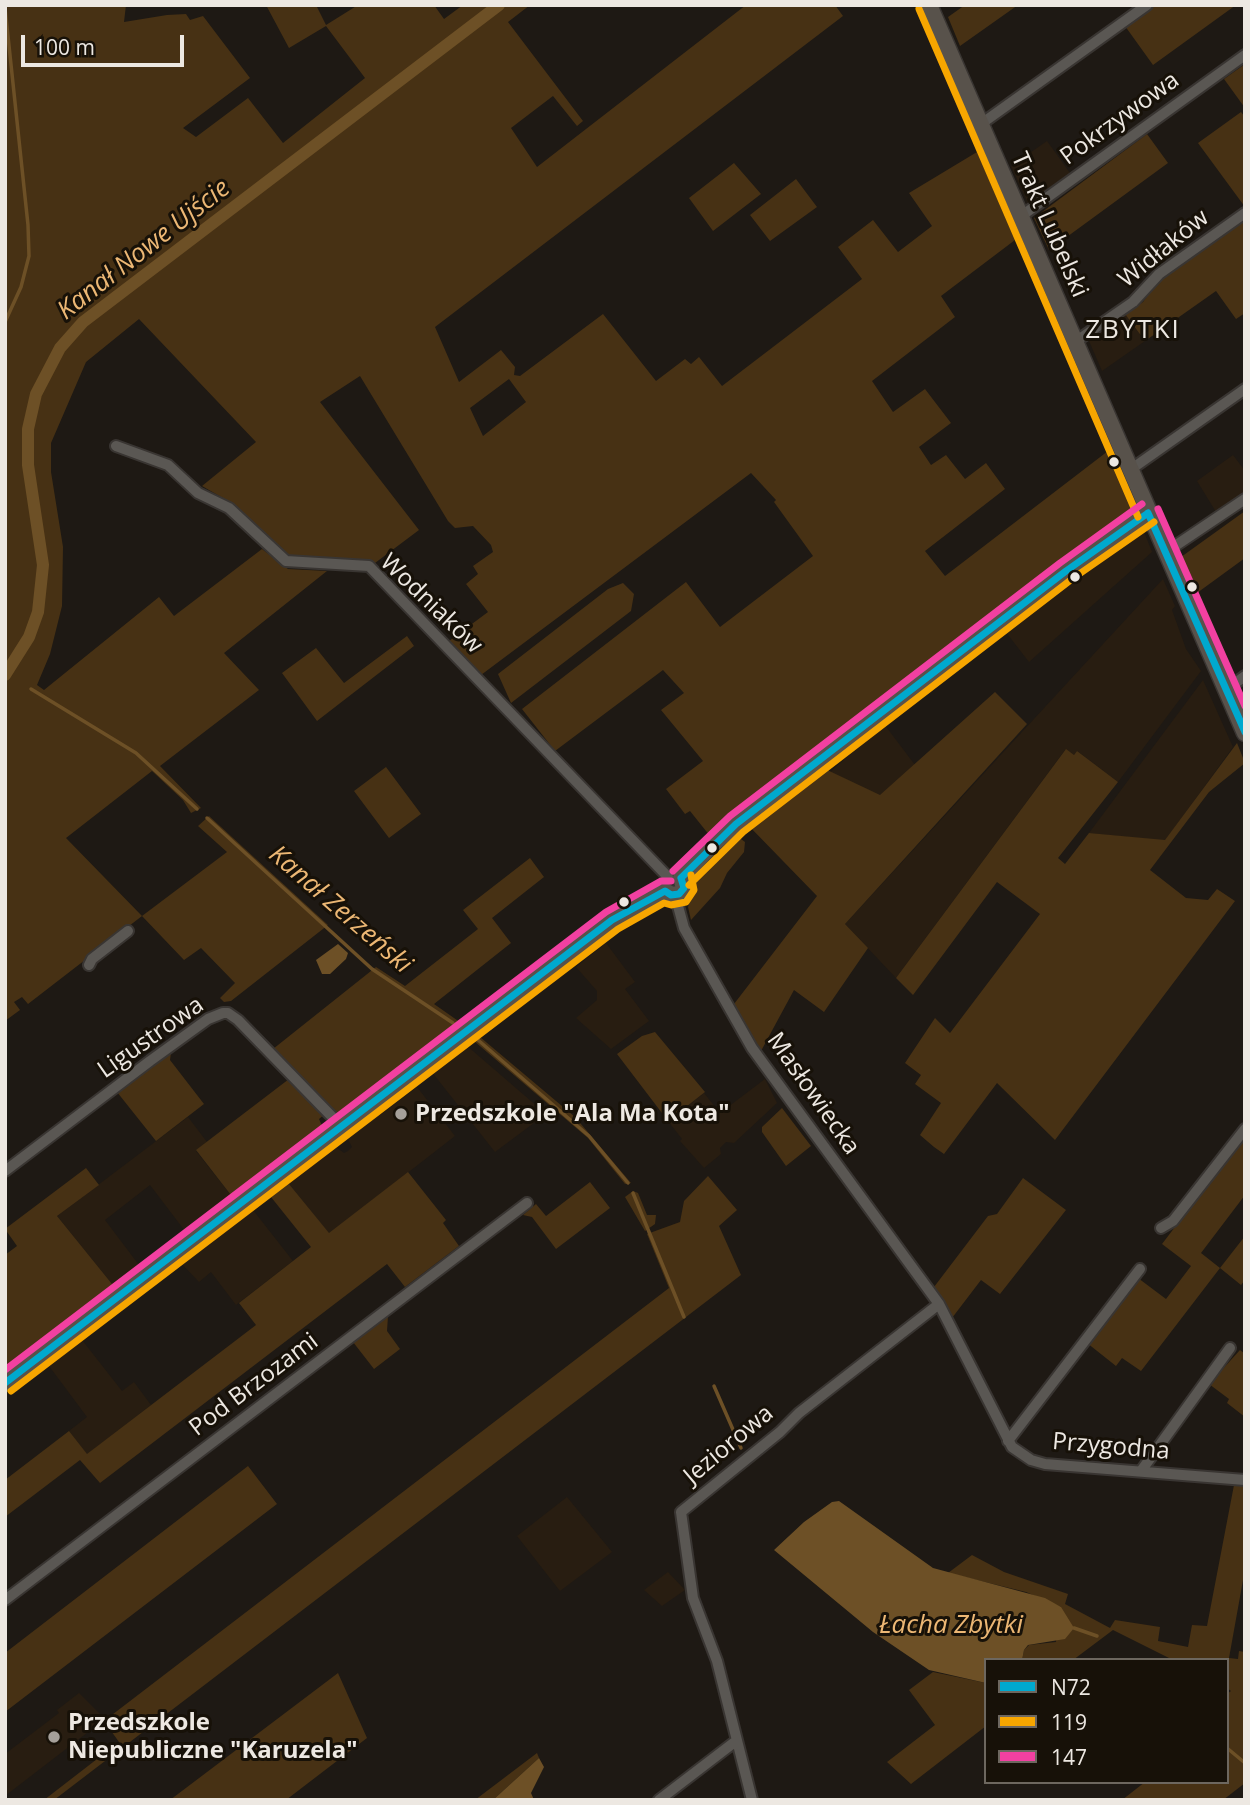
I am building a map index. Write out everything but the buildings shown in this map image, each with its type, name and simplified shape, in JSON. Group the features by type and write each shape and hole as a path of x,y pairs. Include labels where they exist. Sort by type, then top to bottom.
{"street":[{"name":"Trakt Lubelski","path":"929,5 1245,733"},
{"path":"981,124 1147,5"},
{"name":"Pokrzywowa","path":"1020,217 1245,55"},
{"name":"Widłaków","path":"1075,342 1133,302 1159,274 1245,213"},
{"path":"1130,470 1245,389"},
{"name":"Wodniaków","path":"116,446 168,465 198,493 229,508 286,561 369,566 673,885"},
{"path":"1166,552 1245,499"},
{"path":"5,1382 603,926 673,885 729,830 1066,571 1148,513"},
{"path":"1226,690 1245,676"},
{"name":"Masłowiecka","path":"673,885 684,929 773,1080 939,1304"},
{"path":"89,965 92,959 128,931"},
{"name":"Ligustrowa","path":"5,1171 161,1053 208,1019 223,1013 232,1014 341,1126"},
{"path":"1161,1228 1173,1221 1245,1129"},
{"name":"Pod Brzozami","path":"5,1600 527,1203"},
{"path":"1008,1441 1140,1269"},
{"name":"Przygodna","path":"939,1304 1008,1441 1020,1455 1045,1464 1245,1480"},
{"name":"Jeziorowa","path":"752,1800 717,1661 693,1598 681,1512 780,1432 799,1413 939,1304"},
{"path":"1141,1471 1230,1348"},
{"path":"659,1800 736,1741"}],"shaded area":[{"path":"5,5 126,5 124,22 167,15 186,14 190,20 203,16 250,78 183,128 196,137 248,98 283,143 365,78 326,26 289,48 266,5 316,5 326,25 358,5 434,5 444,19 463,5 530,5 508,22 583,121 577,126 553,96 511,128 537,167 746,5 835,5 843,16 435,327 459,382 501,350 515,367 514,375 520,376 603,314 656,381 685,359 691,364 699,357 722,386 862,279 838,247 873,220 898,252 932,226 909,193 977,152 1015,240 941,296 955,317 872,381 893,412 925,389 951,423 919,447 931,465 946,455 965,479 986,463 1005,489 925,551 945,576 1108,451 1133,510 710,836 690,811 685,814 666,789 703,761 661,710 684,693 663,670 555,751 522,709 686,582 720,627 813,556 774,502 776,500 751,473 481,675 449,641 488,612 466,584 478,574 473,566 493,552 491,545 473,526 455,528 448,521 360,376 320,402 419,530 375,563 292,558 282,552 228,501 202,486 256,442 139,319 86,362 51,443 51,472 63,547 62,606 50,654 37,685 44,690 159,597 174,616 262,549 288,569 327,571 224,653 259,690 160,766 201,808 191,813 183,800 152,771 66,838 142,916 28,1004 22,997 14,1002 20,1010 5,1021","holes":["509,379 526,402 483,436 470,408"]},
{"path":"965,5 1018,5 960,46 948,17"},
{"path":"1155,5 1236,5 1153,65 1125,26"},
{"path":"1245,64 1245,108 1224,79"},
{"path":"1241,112 1245,117 1245,207 1198,143"},
{"path":"1147,134 1168,163 1049,250 1034,218"},
{"path":"1047,141 1070,173 1028,203 1011,166"},
{"path":"734,163 761,194 713,231 689,198"},
{"path":"796,179 817,207 770,241 750,215"},
{"path":"1245,218 1245,313 1236,319 1216,291 1145,341 1125,314 1143,302 1156,283"},
{"path":"1125,314 1145,341 1102,371 1089,341"},
{"path":"1233,455 1245,471 1245,492 1216,512 1197,481"},
{"path":"1245,511 1245,558 1197,593 1181,557"},
{"path":"1132,531 1144,532 1152,552 1029,662 1005,631"},
{"path":"1163,579 1175,606 1172,610 1186,649 1201,671 1118,782 1077,751 1074,755 1065,750 896,978 845,924"},
{"path":"623,583 634,594 631,611 511,703 498,674 608,589"},
{"path":"407,636 414,646 317,721 282,673 316,648 344,683"},
{"path":"1203,680 1233,747 1165,841 1089,833"},
{"path":"995,692 1027,724 845,924 868,948 824,1012 794,990 761,1051 734,1004 817,896 748,825 823,768 880,795"},
{"path":"884,724 915,765 880,796 830,772"},
{"path":"1237,743 1245,763 1209,792 1150,870 1186,898 1208,900 1217,889 1235,901 1055,1140 997,1083 944,1154 934,1147 920,1135 941,1103 915,1084 921,1075 905,1063 935,1018 950,1033 1040,914 997,882 913,995 896,978 1066,749 1074,755 1077,751 1118,782 1058,858 1065,864 1089,833 1165,840"},
{"path":"386,767 421,814 389,838 354,791"},
{"path":"209,816 328,925 231,1001 224,1002 220,998 235,983 201,948 184,960 142,916 227,852 198,826"},
{"path":"737,836 745,842 744,852 727,873 720,888 691,920 688,907 699,872"},
{"path":"530,858 544,877 492,918 511,943 434,1004 464,1025 341,1119 273,1049 376,967 405,986 478,929 463,910"},
{"path":"606,943 635,982 625,989 649,1021 611,1049 576,1018 597,1000 597,991 576,967"},
{"path":"203,1029 171,1053 170,1060 204,1104 156,1141 117,1092"},
{"path":"655,1032 705,1092 668,1121 617,1054 642,1036"},
{"path":"480,1037 575,1117 631,1183 625,1184 588,1138 474,1041"},
{"path":"466,1045 546,1114 495,1152 431,1071"},
{"path":"289,1079 325,1114 319,1119 323,1128 234,1199 196,1150"},
{"path":"765,1079 777,1103 734,1143 726,1142 720,1148 721,1154 704,1168 680,1141 682,1139 668,1121 704,1093 720,1113"},
{"path":"417,1087 455,1136 329,1234 289,1184 295,1176 294,1172 333,1145 344,1153 348,1151 352,1147 346,1135 377,1112 380,1115"},
{"path":"782,1108 811,1146 786,1166 762,1132 762,1127"},
{"path":"188,1117 207,1142 196,1151 234,1199 188,1235 150,1185 105,1220 139,1265 112,1284 57,1216"},
{"path":"1245,1135 1245,1195 1201,1253 1220,1268 1141,1371 1122,1358 1116,1366 1087,1343 1138,1278 1166,1299 1191,1266 1162,1244"},
{"path":"86,1168 99,1185 57,1216 112,1284 139,1265 142,1270 5,1374 5,1255 17,1246 5,1229"},
{"path":"408,1172 446,1220 443,1223 459,1246 405,1287 387,1264 100,1483 80,1460 5,1517 5,1480 69,1431 87,1454 256,1325 239,1303 311,1247 271,1197 289,1184 329,1233"},
{"path":"708,1176 737,1210 719,1226 741,1275 54,1800 44,1800 119,1742 104,1721 669,1288 647,1234 680,1222 684,1201"},
{"path":"1023,1178 1066,1210 1000,1294 981,1280 952,1318 934,1287 988,1216 997,1214"},
{"path":"590,1182 610,1208 556,1249 532,1217 523,1215 536,1204 546,1216"},
{"path":"633,1191 638,1193 647,1215 656,1215 655,1224 645,1231 625,1197"},
{"path":"253,1210 293,1261 236,1305 211,1272 199,1282 178,1260 193,1250 198,1252"},
{"path":"1245,1236 1245,1280 1241,1285 1220,1268"},
{"path":"388,1316 387,1331 400,1349 374,1369 353,1342"},
{"path":"82,1340 122,1391 134,1382 151,1405 87,1455 69,1431 87,1417 49,1366"},
{"path":"1240,1350 1245,1354 1245,1417 1227,1403 1229,1399 1209,1384"},
{"path":"248,1466 277,1504 5,1712 5,1653"},
{"path":"1234,1485 1245,1486 1245,1569 1229,1658 1169,1658 1113,1630 1076,1658 1022,1658 1024,1650 1029,1645 1056,1642 1061,1607 1026,1592 948,1573 972,1555 1004,1572 1068,1594 1065,1604 1110,1628 1115,1620 1160,1627 1158,1641 1188,1647 1192,1625 1207,1626"},
{"path":"567,1497 612,1552 560,1591 517,1536"},
{"path":"668,1572 685,1590 662,1606 644,1590"},
{"path":"1239,1651 1245,1652 1245,1783 1223,1800 1122,1800 1142,1784 1229,1784 1229,1658 1238,1659"},
{"path":"933,1672 984,1683 984,1728 911,1784 887,1762 935,1725 909,1690"},
{"path":"338,1673 367,1738 286,1800 170,1800"},
{"name":"Przedszkole Niepubliczne \"Karuzela\"","path":"79,1693 105,1719 5,1796 5,1754 59,1713 57,1710"},
{"path":"537,1753 539,1758 493,1800 475,1800"}],"water":[{"path":"338,944 348,953 346,959 330,974 322,974 316,960"},
{"name":"Łacha Zbytki","path":"839,1501 933,1568 1045,1598 1061,1607 1074,1628 1065,1639 1028,1645 1022,1658 984,1658 984,1683 929,1670 873,1632 774,1550 804,1522 832,1502"},
{"path":"539,1758 544,1767 531,1793 534,1800 493,1800"}],"waterway":[{"name":"Kanał Nowe Ujście","path":"5,675 29,637 38,612 43,565 28,465 28,429 36,394 60,348 83,322 499,5"},
{"path":"5,8 29,256 21,287 5,322"},
{"name":"Kanał Zerzeński","path":"31,689 136,753 197,809"},
{"name":"Kanał Zerzeński","path":"207,818 372,969 453,1023"},
{"name":"Kanał Zerzeński","path":"478,1040 589,1136 628,1183"},
{"name":"Kanał Zerzeński","path":"633,1193 684,1317"},
{"name":"Kanał Zerzeński","path":"714,1386 741,1448"},
{"name":"Kanał Zerzeński","path":"1074,1628 1097,1636"},
{"name":"Kanał Zerzeński","path":"1229,1750 1245,1763"}],"transit line":[{"name":"119","path":"919,9 1138,517"},
{"name":"147","path":"673,871 730,816 1060,563 1142,504"},
{"name":"147","path":"1158,509 1245,706"},
{"name":"N72","path":"1148,513 1245,732"},
{"name":"N72","path":"681,878 736,824 1066,571 1148,513"},
{"name":"119","path":"689,885 743,832 1072,579 1154,522"},
{"name":"119","path":"11,1391 618,929 664,903 671,905 686,902 694,890 691,875"},
{"name":"N72","path":"5,1383 612,920 665,891 671,895 679,894 684,888 681,878"},
{"name":"147","path":"5,1370 606,912 661,881 671,881"}],"place":[{"name":"Przedszkole \"Ala Ma Kota\"","path":"401,1114"},
{"name":"Przedszkole Niepubliczne \"Karuzela\"","path":"54,1737"}],"district":[{"name":"ZBYTKI","path":"1133,331"}]}
